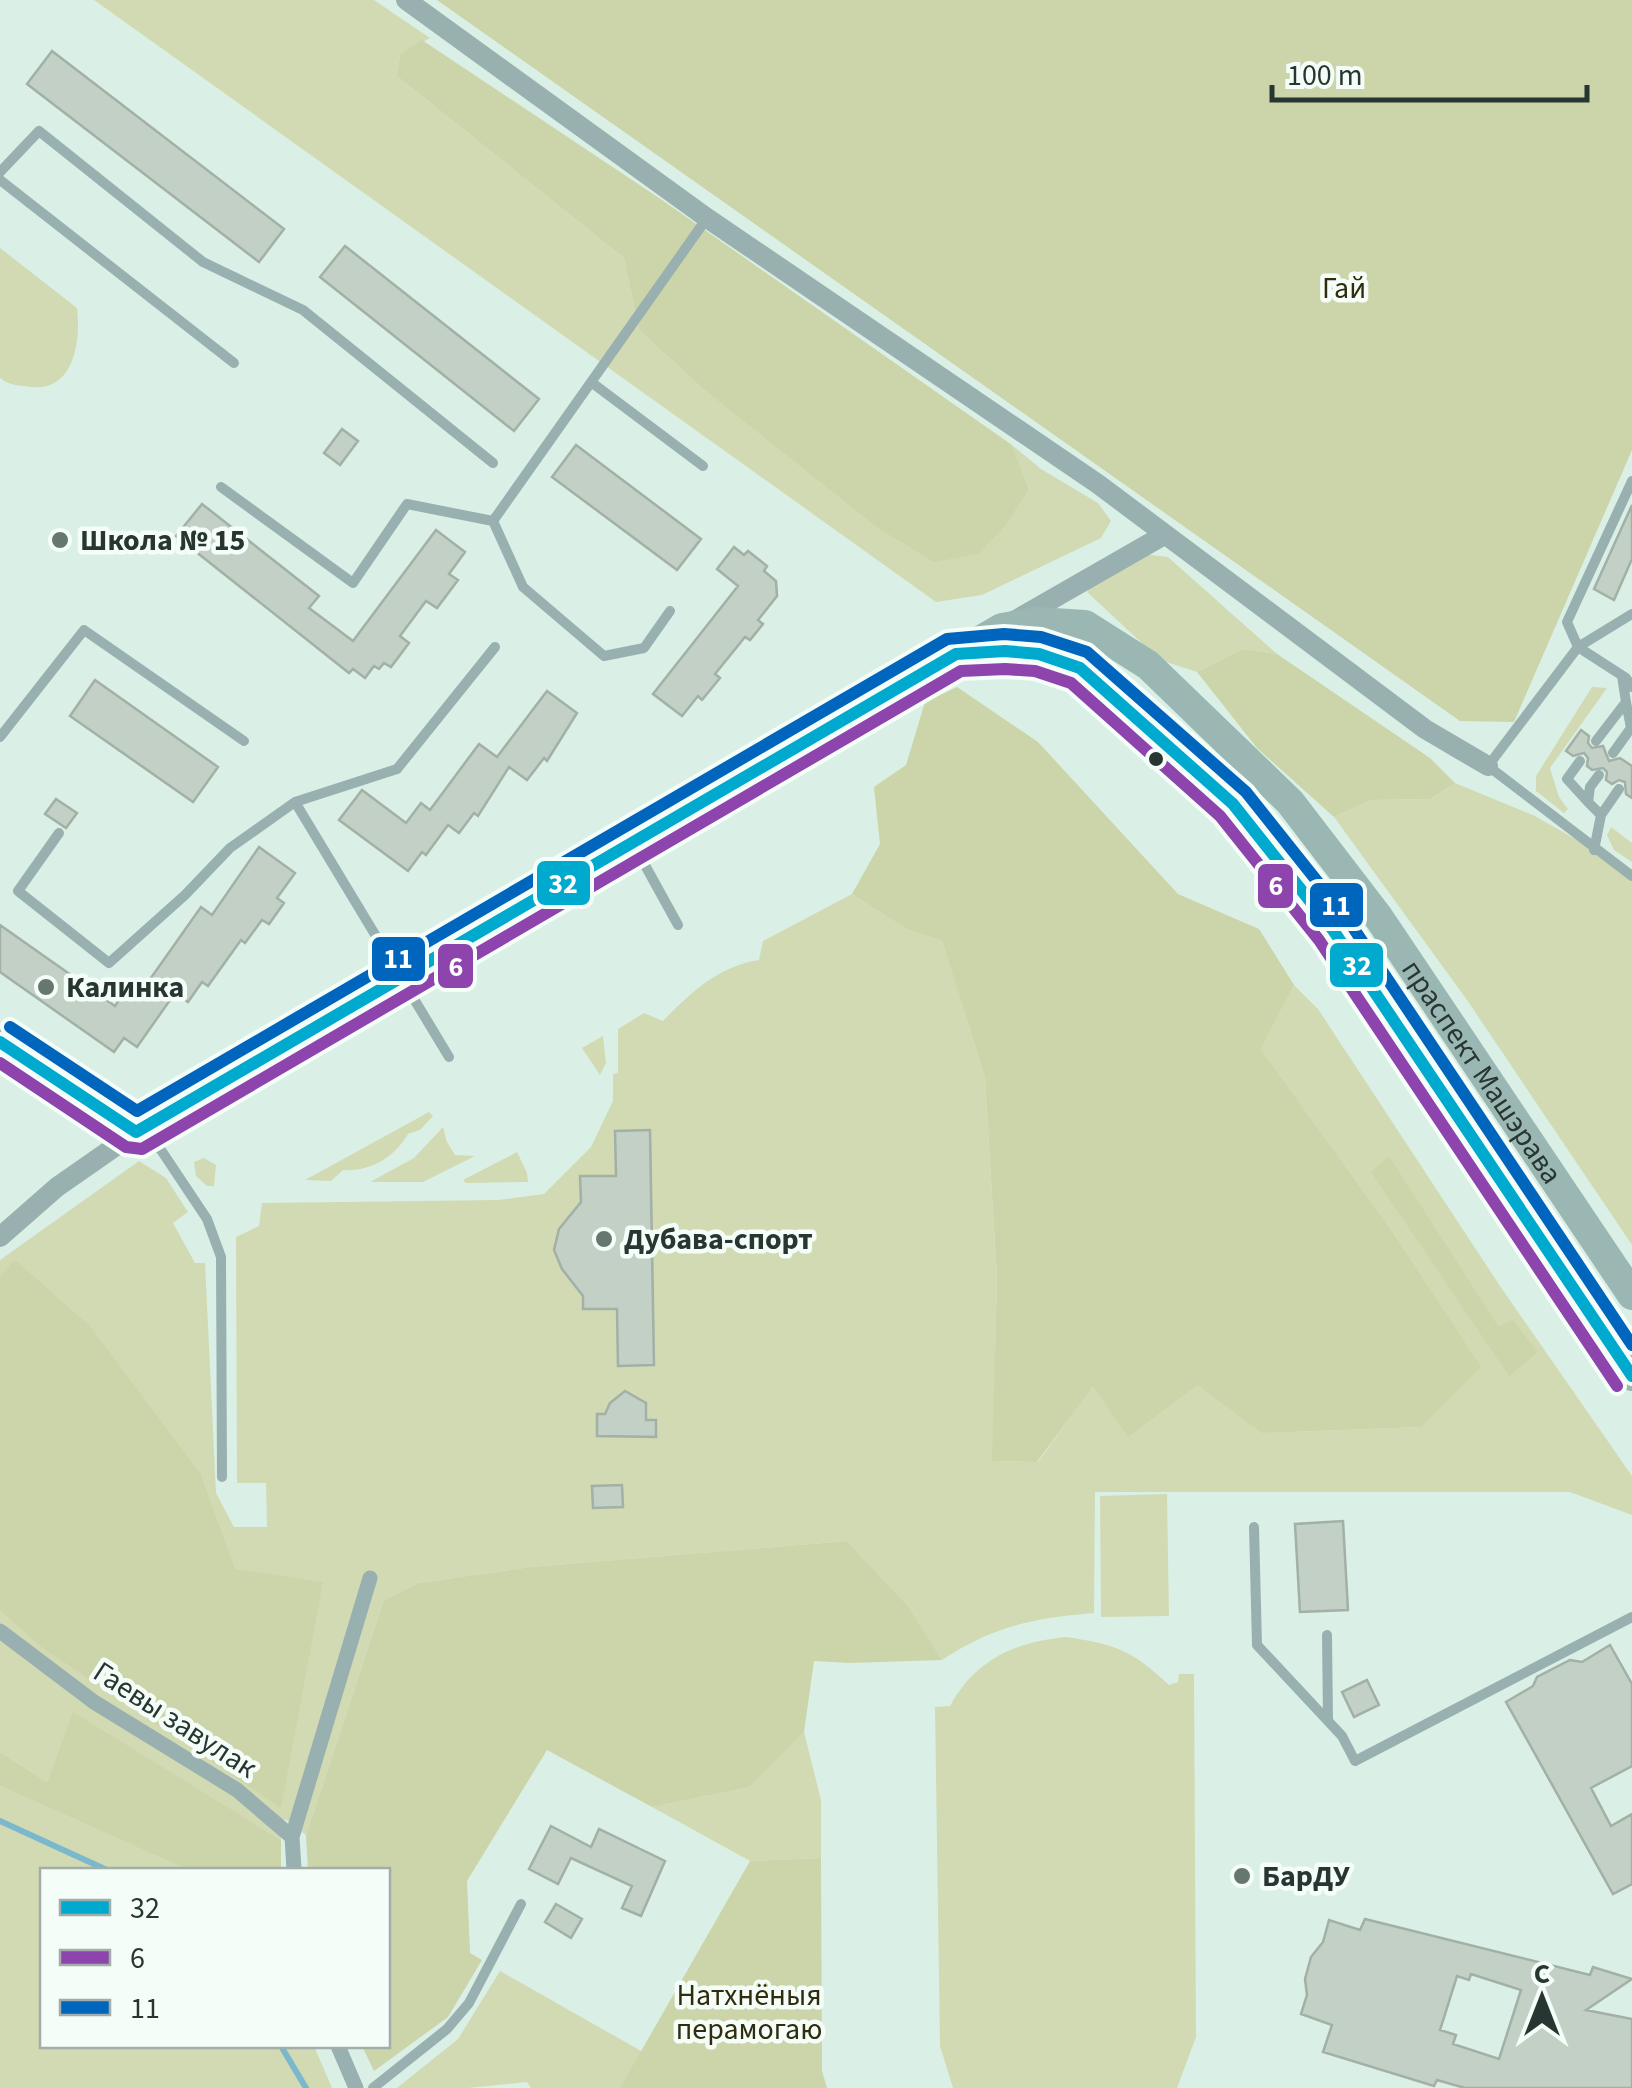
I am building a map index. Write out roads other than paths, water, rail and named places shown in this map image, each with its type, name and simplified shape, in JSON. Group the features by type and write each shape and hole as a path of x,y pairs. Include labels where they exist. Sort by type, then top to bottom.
{"main road":[{"name":"праспект Машэрава","path":"1002,628 1038,622 1085,625 1148,665 1290,802 1379,918 1632,1295"},
{"path":"0,1042 136,1132 1002,628"},
{"name":"праспект Машэрава","path":"956,654 1039,654 1080,668 1233,804 1333,930 1632,1376"}],"street":[{"path":"406,0 707,218 1098,484 1425,730 1488,766"},
{"path":"1002,628 1164,535"},
{"path":"0,1237 57,1187 136,1132"},
{"path":"294,1868 292,1837 370,1578"},
{"name":"Гаевы завулак","path":"0,1631 94,1702 237,1790 292,1837"},
{"path":"339,2048 356,2088"}],"lane":[{"path":"0,172 38,132 203,262 303,310 493,463"},
{"path":"0,180 234,362"},
{"path":"493,521 707,218"},
{"path":"592,382 703,466"},
{"path":"1613,752 1631,729 1626,702 1628,679 1578,647 1567,622 1632,481"},
{"path":"222,487 352,584 407,504 493,521"},
{"path":"493,521 524,587 604,656 644,648 670,611"},
{"path":"1632,614 1578,647 1488,766 1632,876"},
{"path":"0,737 84,630 244,740"},
{"path":"59,833 18,891 110,963 230,848 295,802 397,769 495,648"},
{"path":"1596,741 1626,702"},
{"path":"1580,761 1568,780 1601,815"},
{"path":"1588,802 1590,787 1599,774"},
{"path":"1594,850 1601,815 1619,788"},
{"path":"295,802 450,1057"},
{"path":"632,842 678,926"},
{"path":"136,1132 161,1150 171,1164 207,1218 220,1257 222,1477"},
{"path":"1254,1526 1256,1645 1342,1736 1355,1761 1632,1617"},
{"path":"1327,1635 1328,1721"},
{"path":"373,2088 448,2029 469,2004 521,1904"}],"waterway":[{"path":"0,1821 103,1868"},
{"path":"282,2048 306,2088"}],"place":[{"name":"Школа № 15","path":"60,540"},
{"name":"Калинка","path":"46,987"},
{"name":"Дубава-спорт","path":"604,1239"},
{"name":"БарДУ","path":"1242,1876"}],"park label":[{"name":"Гай","path":"1344,288"},
{"name":"Натхнёныя перамогаю","path":"749,2012"}]}
